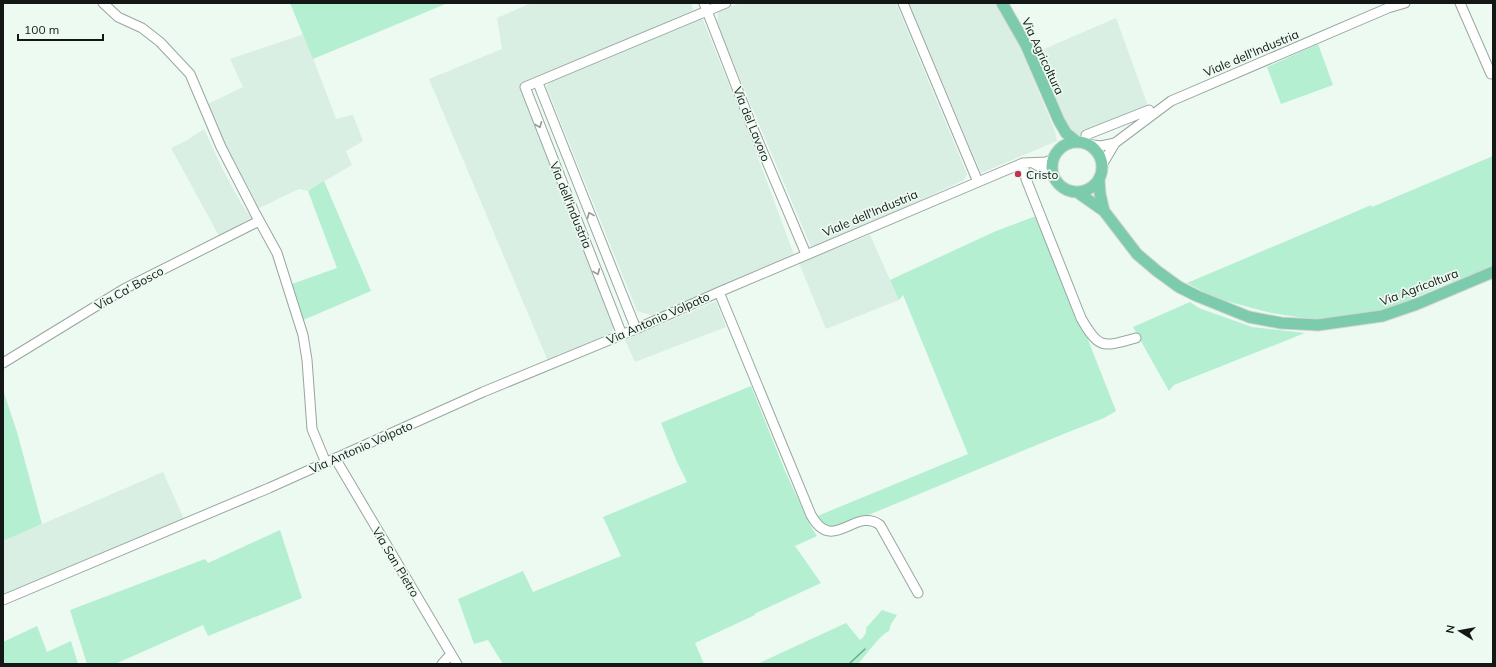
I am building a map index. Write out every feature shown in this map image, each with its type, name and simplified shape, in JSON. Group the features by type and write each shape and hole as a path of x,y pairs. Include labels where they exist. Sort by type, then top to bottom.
{"main road":[{"name":"Via Agricoltura","path":"1002,3 1026,45 1058,121 1066,133 1083,140"},
{"name":"Via Agricoltura","path":"1057,154 1061,137 1058,121"},
{"name":"Viale dell'Industria","path":"1057,154 1064,146 1083,140"},
{"path":"1083,140 1098,152 1102,165"},
{"path":"1057,154 1053,173 1060,185 1065,189 1077,192 1089,189 1099,180"},
{"name":"Viale dell'Industria","path":"1099,180 1102,173 1102,165"},
{"name":"Via Agricoltura","path":"1099,180 1100,194 1104,211"},
{"name":"Via Agricoltura","path":"1077,192 1104,211 1137,254 1179,287 1249,317 1281,323 1318,325 1382,316 1417,304 1493,272"}],"street":[{"path":"104,3 118,17 142,28 160,42 190,74 221,147 277,253 303,335 307,360 312,429 326,462"},
{"path":"705,7 726,3"},
{"path":"903,3 978,182"},
{"name":"Viale dell'Industria","path":"1102,165 1115,143 1171,101 1387,6 1405,3"},
{"path":"1460,3 1490,64 1492,74"},
{"name":"Via dell'industria","path":"622,335 525,87 538,83 705,7"},
{"name":"Via del Lavoro","path":"705,7 751,124 806,254"},
{"name":"Via dell'industria","path":"538,83 636,329"},
{"path":"531,102 543,97"},
{"path":"1083,140 1120,121 1149,110"},
{"path":"1120,121 1127,134"},
{"name":"Viale dell'Industria","path":"1083,140 1101,146 1115,143"},
{"name":"Viale dell'Industria","path":"719,292 978,182 1028,163 1046,162 1057,154"},
{"path":"1060,185 1047,170 1028,163 1026,179 1081,318 1094,339 1102,344 1111,345 1136,338"},
{"name":"Via Ca' Bosco","path":"3,363 124,289 259,221"},
{"path":"719,292 816,524 830,531 840,530 868,520 873,520 880,525 918,593"},
{"name":"Via Antonio Volpato","path":"3,600 269,488 483,392 622,335 719,292"},
{"name":"Via San Pietro","path":"335,458 457,664"},
{"path":"442,664 451,654"}],"shaded area":[{"path":"531,3 691,3 693,10 524,86 615,326 610,335 548,361 429,79 502,49 497,18"},
{"path":"739,3 896,3 967,174 964,180 865,226 811,247 717,25 718,12"},
{"path":"909,3 1002,3 1055,131 1057,141 981,173"},
{"path":"701,15 754,147 794,255 749,276 654,316 637,311 546,86 551,81"},
{"path":"1116,18 1148,106 1078,137 1069,132 1037,52"},
{"path":"304,34 336,119 353,115 363,141 346,151 352,165 308,191 299,189 257,209 250,198 206,105 243,87 230,59"},
{"path":"204,129 223,170 251,218 219,236 171,148 186,141"},
{"path":"870,235 899,300 826,329 799,263"},
{"path":"716,301 726,327 635,362 625,340"},
{"path":"163,472 184,519 3,597 3,541"}],"green space":[{"path":"290,3 448,3 313,59"},
{"path":"1318,44 1333,85 1281,104 1267,67"},
{"path":"1493,156 1493,267 1445,284 1388,309 1344,318 1318,320 1271,313 1215,298 1187,283 1371,205 1372,207"},
{"path":"324,181 371,291 301,321 289,285 337,268 308,191"},
{"path":"1039,215 1116,411 1104,418 831,530 825,530 815,517 968,454 903,295 899,300 890,280 996,231"},
{"path":"1190,302 1199,308 1252,327 1305,333 1174,385 1169,391 1133,327"},
{"path":"751,386 785,471 810,525 817,536 795,546 821,583 695,643 704,664 503,664 488,640 474,644 458,599 523,571 533,592 621,556 603,517 687,482 661,423"},
{"path":"3,390 17,432 42,524 3,541"},
{"path":"280,530 302,598 208,636 203,625 115,664 87,664 70,610 205,559 208,563"},
{"path":"882,610 897,615 891,624 889,631 858,664 757,664 846,623 860,640 865,635 866,628"},
{"path":"37,626 47,652 71,641 78,664 3,664 3,642"}],"waterway":[{"path":"849,664 865,649"}],"place":[{"name":"Cristo","path":"1018,174"}]}
